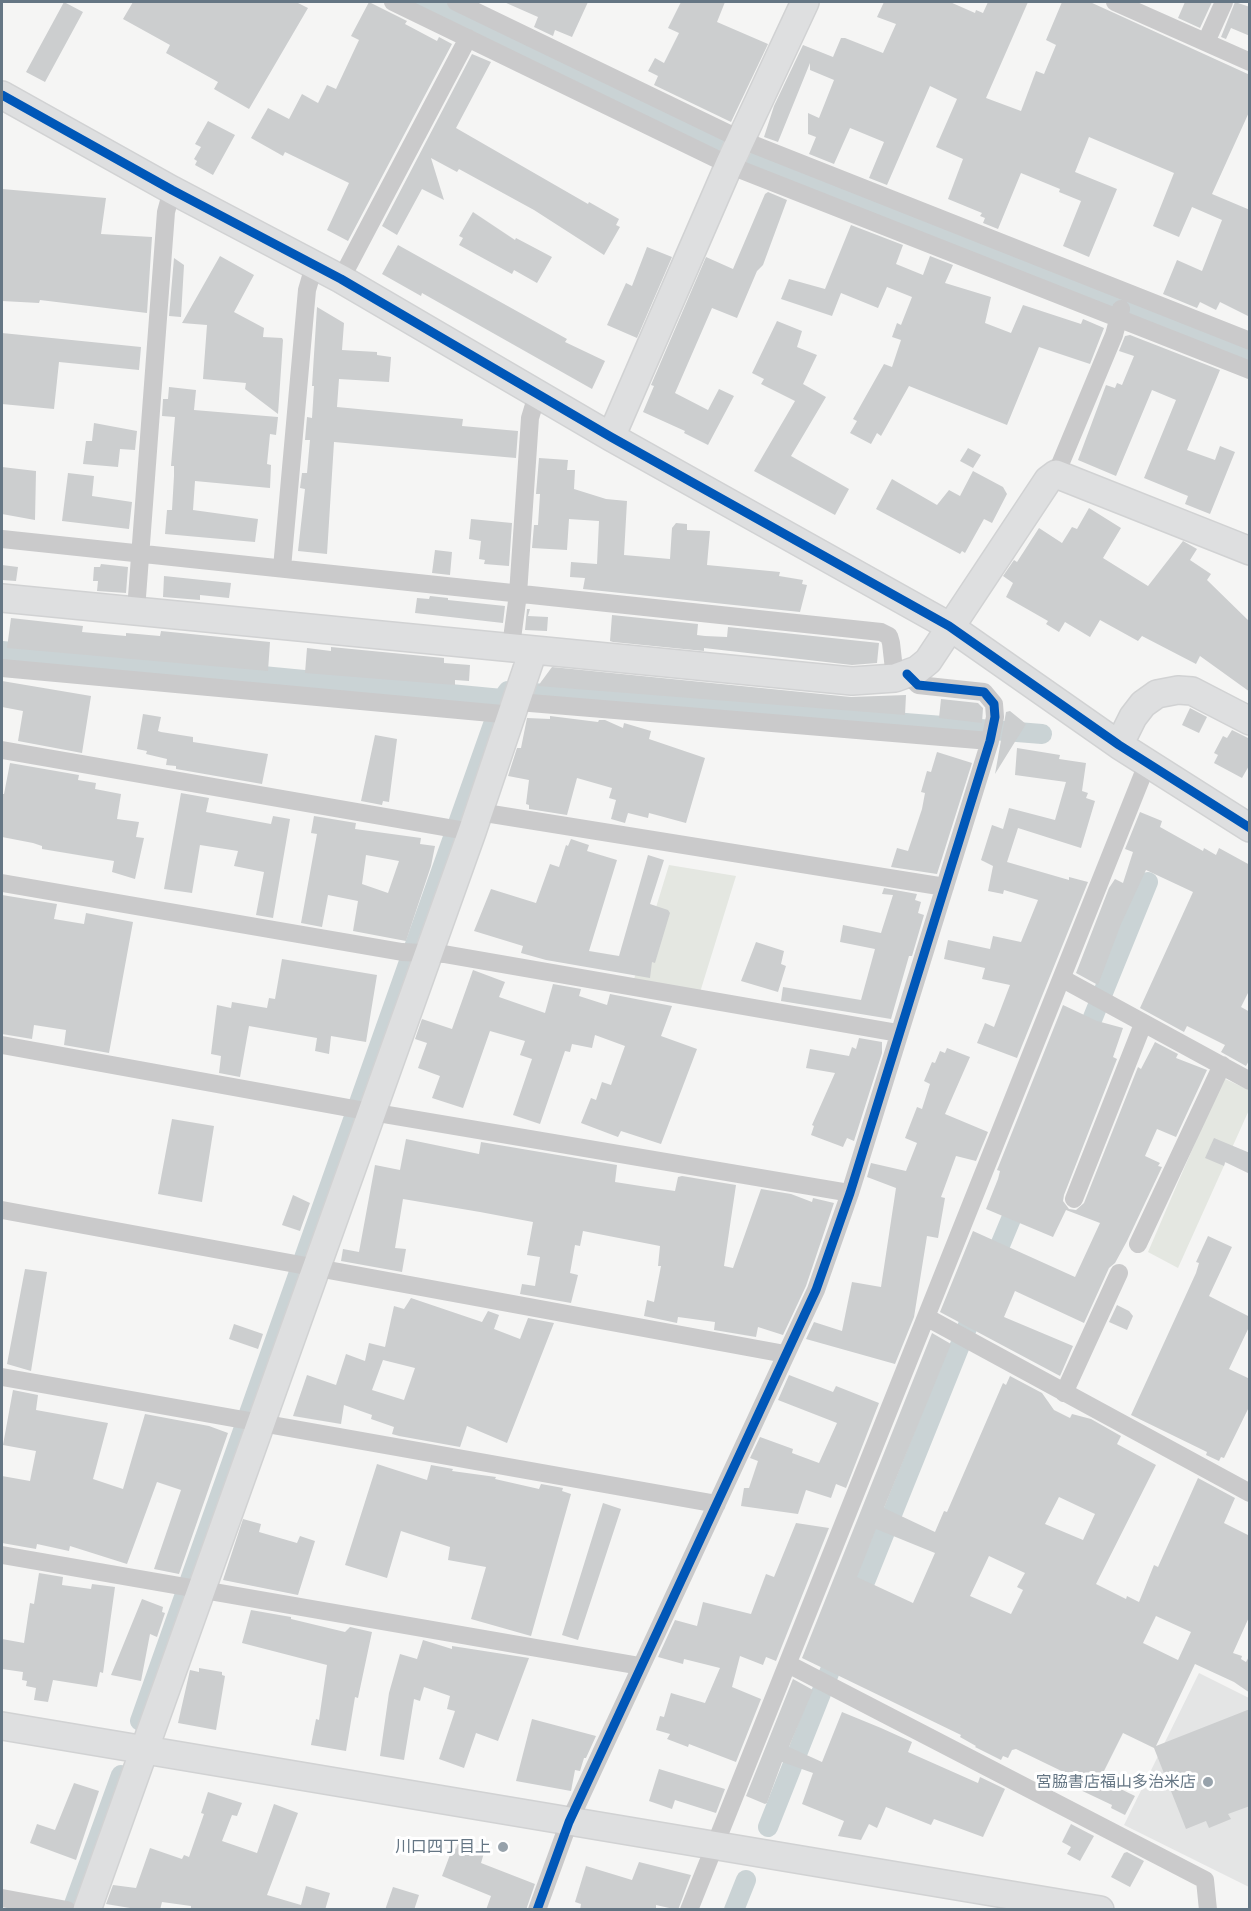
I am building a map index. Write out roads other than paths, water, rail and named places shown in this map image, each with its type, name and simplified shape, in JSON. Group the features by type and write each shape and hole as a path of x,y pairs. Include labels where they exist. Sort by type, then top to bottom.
{"street":[{"path":"393,2 468,38 736,151 1123,306 1250,370"},
{"path":"456,2 736,151 1123,306 1250,341"},
{"path":"611,437 736,151 805,2"},
{"path":"1115,2 1250,62"},
{"path":"1206,42 1224,2"},
{"path":"341,279 468,38"},
{"path":"2,95 172,190 341,279 537,395 950,626 1147,764 1250,828"},
{"path":"136,609 166,212 172,190"},
{"path":"282,568 307,290 314,266"},
{"path":"2,599 136,609 852,681 901,676 928,661 1048,480 1056,474 1123,306"},
{"path":"87,1910 515,709 522,649 518,594 530,418 537,395"},
{"path":"1056,474 1250,551"},
{"path":"2,538 882,632 889,636 901,676 918,685 984,692 994,704 995,717 990,741 850,1193 816,1290 569,1822 537,1910"},
{"path":"2,668 515,709 990,741"},
{"path":"1119,745 1133,717 1143,704 1157,694 1178,690 1192,691 1250,721"},
{"path":"2,750 475,822 945,887"},
{"path":"689,1910 1147,764"},
{"path":"2,883 426,954 444,954 898,1034"},
{"path":"1062,978 1250,1081"},
{"path":"1074,1199 1143,1024"},
{"path":"2,1045 371,1112 850,1193"},
{"path":"1138,1244 1222,1065"},
{"path":"2,1210 785,1354"},
{"path":"1064,1393 1119,1273"},
{"path":"926,1317 1250,1493"},
{"path":"2,1377 717,1504"},
{"path":"2,1555 640,1666"},
{"path":"788,1664 1205,1880 1208,1910"},
{"path":"2,1726 1100,1910"},
{"path":"2,1898 67,1910"}],"waterway":[{"path":"425,2 723,145 1075,285 1250,351"},
{"path":"2,651 502,699 508,691 1042,734"},
{"path":"140,1721 502,699"},
{"path":"1083,1042 1148,882"},
{"path":"991,1267 1021,1195"},
{"path":"856,1604 977,1303"},
{"path":"768,1827 839,1648"},
{"path":"72,1910 121,1775"},
{"path":"734,1910 746,1880"}],"place":[{"name":"宮脇書店福山多治米店","path":"1208,1782"},
{"name":"川口四丁目上","path":"503,1847"}]}
